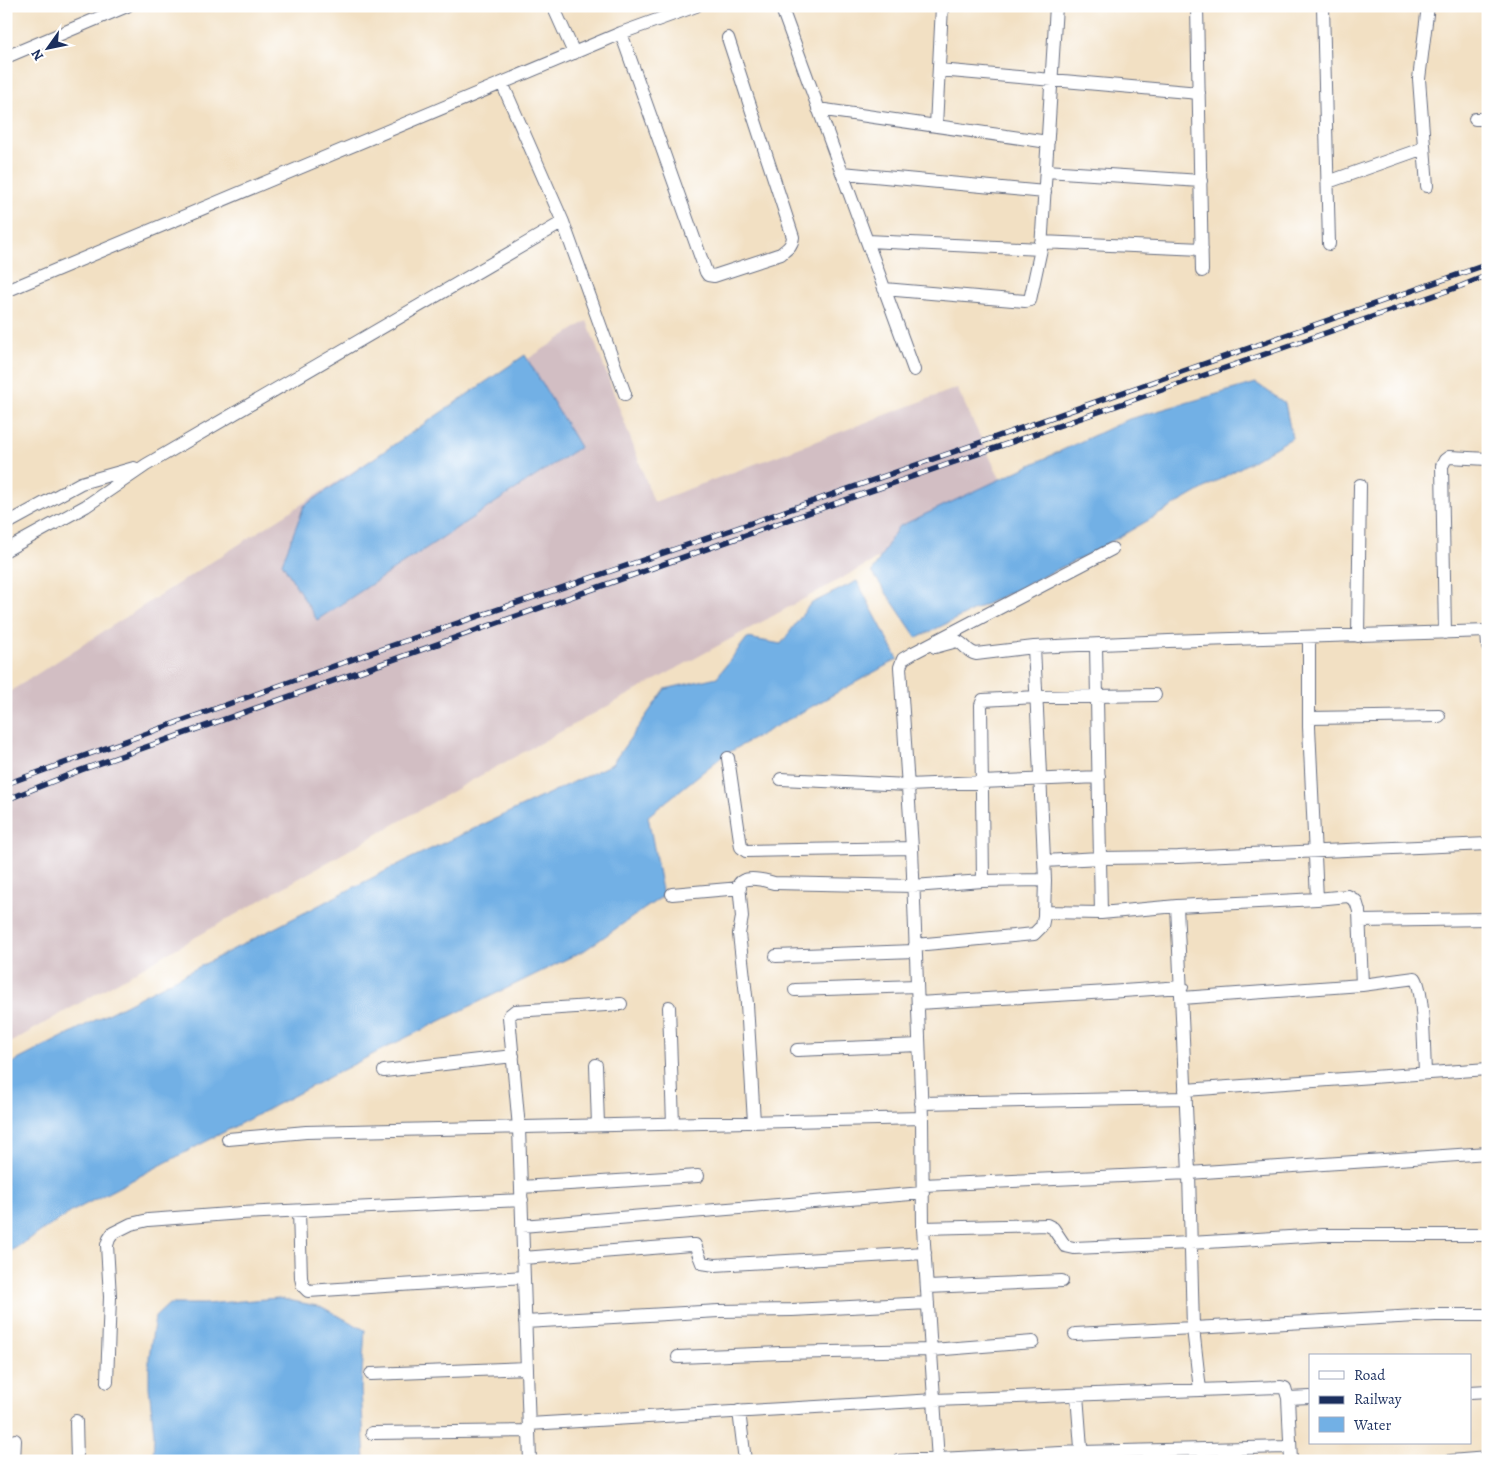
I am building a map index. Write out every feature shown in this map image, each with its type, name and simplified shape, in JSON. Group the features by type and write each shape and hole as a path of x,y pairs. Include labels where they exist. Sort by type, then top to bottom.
{"street":[{"path":"6,57 127,6"},
{"path":"554,6 574,53"},
{"path":"6,291 621,33 696,6"},
{"path":"781,6 914,370"},
{"path":"936,126 942,6"},
{"path":"884,289 1029,301 1031,299 1041,245 1056,6"},
{"path":"1197,6 1202,271"},
{"path":"1323,6 1329,244"},
{"path":"1427,186 1419,79 1428,6"},
{"path":"621,33 706,272 708,275 714,276 781,254 790,247 793,237 728,38"},
{"path":"939,70 1199,93"},
{"path":"502,83 563,222 626,394"},
{"path":"818,109 1048,142"},
{"path":"1328,182 1424,148"},
{"path":"1046,171 1201,181"},
{"path":"842,173 1045,192"},
{"path":"6,550 86,506 146,464 563,222"},
{"path":"867,241 1202,249"},
{"path":"1445,633 1442,466 1449,457 1488,459"},
{"path":"6,524 81,483 146,464"},
{"path":"1358,636 1360,485"},
{"path":"938,1460 923,1228 922,1118 912,848 900,668 903,659 913,653 1112,549"},
{"path":"913,653 957,641 974,654 1034,647 1487,631 1488,648"},
{"path":"1309,637 1309,718 1318,899"},
{"path":"1096,645 1101,913"},
{"path":"776,956 915,948 1034,934 1042,926 1045,880 1034,647"},
{"path":"983,881 981,703 985,699 1155,695"},
{"path":"1309,718 1439,716"},
{"path":"728,758 741,847 746,852 912,848"},
{"path":"781,779 908,785 1099,777"},
{"path":"1044,861 1488,844"},
{"path":"754,1122 747,1004 739,934 742,917 740,881 745,879 766,881 774,884 913,886 983,881 1045,880"},
{"path":"672,894 740,888"},
{"path":"1044,912 1101,913 1177,906 1348,896 1356,901 1359,911 1362,985"},
{"path":"1177,906 1186,1094 1193,1328 1200,1390"},
{"path":"1360,921 1488,919"},
{"path":"918,1003 1108,992 1182,992 1362,985 1416,979 1421,999 1425,1073"},
{"path":"795,990 917,986"},
{"path":"530,1461 519,1128 510,1017 512,1013 621,1004"},
{"path":"669,1007 673,1124"},
{"path":"797,1050 919,1045"},
{"path":"384,1071 513,1056"},
{"path":"596,1064 598,1126"},
{"path":"921,1103 1186,1094 1488,1069"},
{"path":"228,1139 306,1132 922,1118"},
{"path":"522,1226 923,1190 1488,1153"},
{"path":"106,1382 110,1297 107,1245 112,1233 131,1224 148,1220 299,1211 521,1194 698,1176"},
{"path":"299,1211 301,1278 303,1286 308,1291 524,1278"},
{"path":"923,1228 1047,1225 1053,1228 1066,1246 1074,1248 1190,1243 1323,1234 1488,1234"},
{"path":"523,1258 691,1244 697,1248 702,1263 715,1265 925,1253"},
{"path":"928,1287 1062,1281"},
{"path":"525,1322 719,1311 928,1304"},
{"path":"1075,1334 1435,1315 1488,1315"},
{"path":"678,1358 781,1353 932,1350 1033,1342"},
{"path":"371,1374 527,1368"},
{"path":"372,1433 529,1427 739,1411 934,1400 1281,1387 1285,1388 1288,1398 1291,1461"},
{"path":"1472,1392 1488,1391"},
{"path":"1078,1395 1081,1456"},
{"path":"1288,1398 1309,1397"},
{"path":"739,1411 746,1461"},
{"path":"76,1421 76,1461"},
{"path":"14,1440 14,1461"},
{"path":"898,1461 1081,1456 1290,1447"},
{"path":"1450,1461 1488,1458"}],"shaded area":[{"path":"587,321 654,502 957,388 1005,489 467,783 6,1045 6,694"}],"water":[{"path":"525,355 580,447 317,620 282,563 304,506"},
{"path":"1256,383 1285,403 1292,438 1093,552 917,638 872,572 898,527 1129,419"},
{"path":"857,581 898,659 724,755 648,816 663,896 585,950 385,1048 73,1211 6,1254 6,1066 405,861 612,764 665,689 717,677 747,638 781,644 810,604"},
{"path":"278,1298 322,1307 365,1330 361,1389 365,1461 153,1461 154,1433 149,1387 149,1357 155,1317 169,1304 205,1304"}],"railway":[{"path":"6,784 373,652 731,530 1488,264"},
{"path":"6,800 81,770 1488,275"}]}
